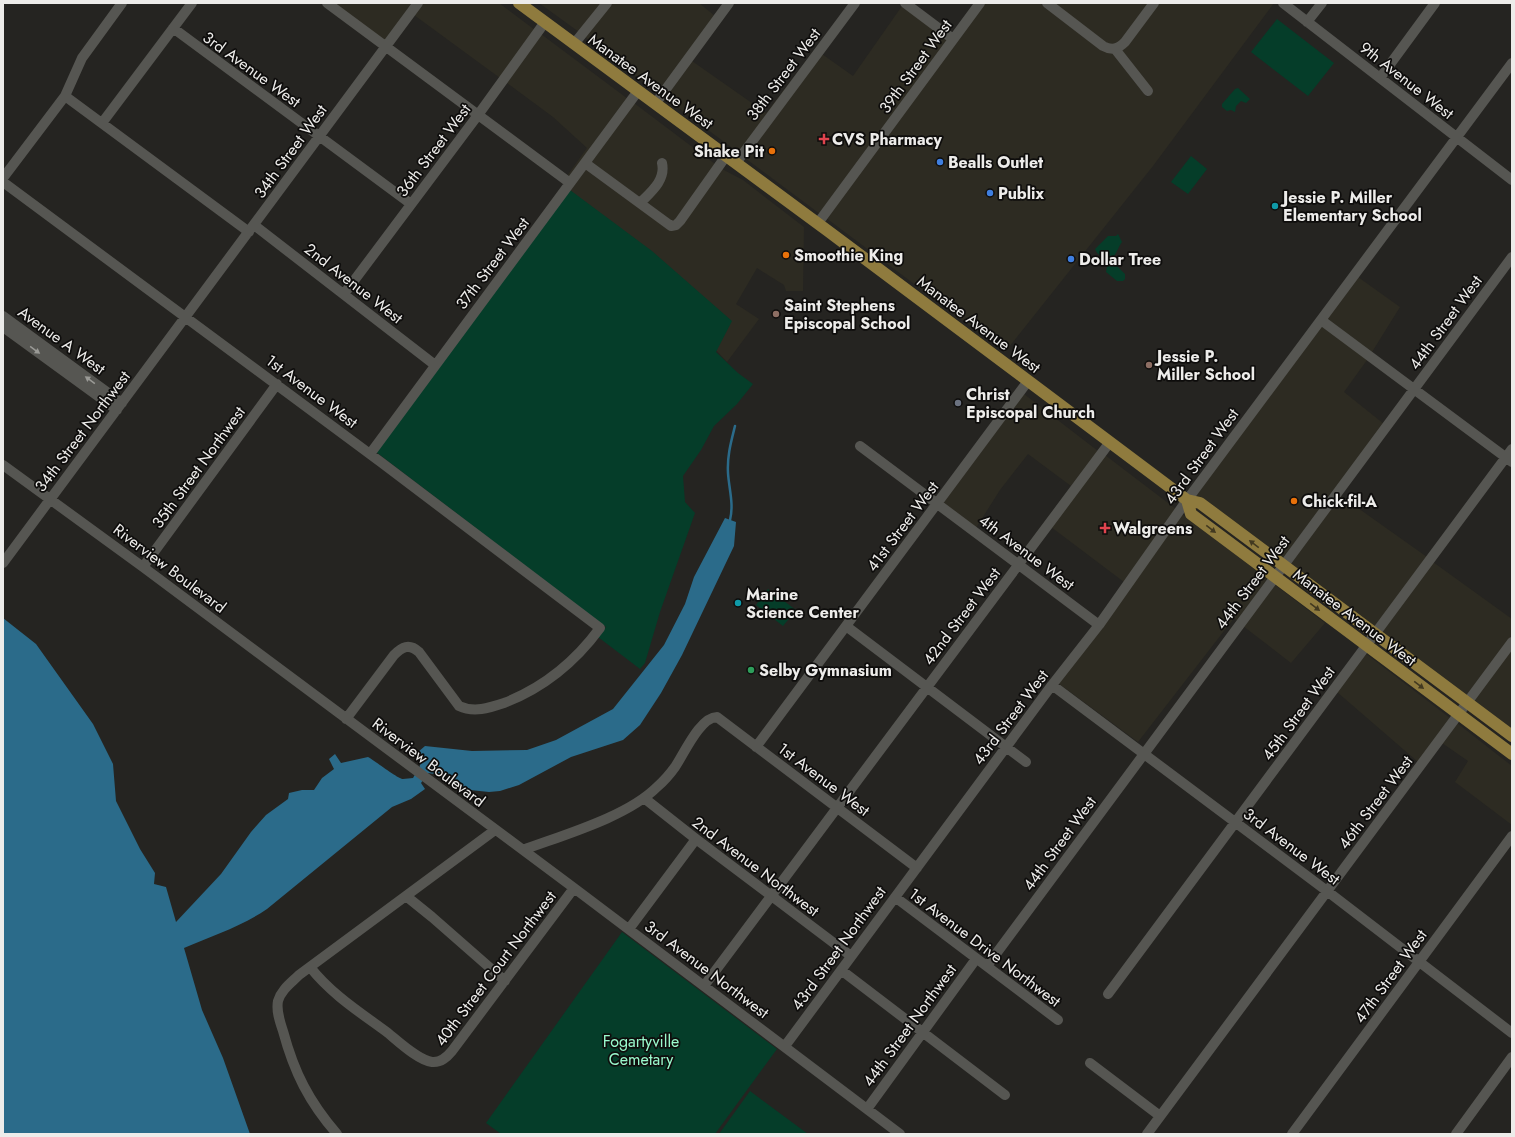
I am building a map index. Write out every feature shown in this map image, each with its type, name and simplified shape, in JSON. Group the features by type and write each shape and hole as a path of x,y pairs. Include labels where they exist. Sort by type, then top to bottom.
{"main road":[{"name":"Manatee Avenue West","path":"519,3 818,223 1187,500 1200,503 1512,736"},
{"name":"Manatee Avenue West","path":"1187,500 1191,514 1512,754"}],"street":[{"path":"3,178 65,96 78,65 122,3"},
{"path":"102,123 192,3"},
{"path":"326,3 570,183"},
{"name":"34th Street West","path":"186,316 418,3"},
{"path":"574,44 607,3"},
{"path":"655,104 729,3"},
{"name":"38th Street West","path":"736,163 855,3"},
{"path":"905,3 953,39"},
{"name":"39th Street West","path":"818,223 980,3"},
{"path":"1047,3 1108,49 1120,47 1154,3"},
{"name":"9th Avenue West","path":"1283,3 1512,180"},
{"path":"1308,22 1322,3"},
{"path":"1380,78 1436,3"},
{"name":"36th Street West","path":"344,294 478,115 545,22"},
{"name":"3rd Avenue West","path":"173,28 411,204"},
{"path":"1115,49 1148,91"},
{"name":"43rd Street West","path":"917,868 1052,685 1099,625 1187,500 1512,63"},
{"name":"37th Street West","path":"370,454 638,91"},
{"name":"2nd Avenue West","path":"65,96 344,294 435,365"},
{"path":"585,163 671,226 676,225 680,221 726,156"},
{"path":"640,203 650,193 661,178 664,171 662,163"},
{"name":"1st Avenue West","path":"3,182 186,316 600,628 575,659 546,682 519,697 480,710 466,710 459,706 419,652 411,646 404,647 394,655 346,719"},
{"name":"44th Street West","path":"986,966 1512,257"},
{"name":"Avenue A West","path":"3,316 119,407"},
{"name":"34th Street Northwest","path":"3,563 186,316"},
{"path":"1321,320 1414,389 1510,456"},
{"name":"Avenue A West","path":"3,327 119,407"},
{"name":"41st Street West","path":"756,747 1028,381"},
{"name":"35th Street Northwest","path":"143,567 277,384"},
{"name":"42nd Street West","path":"704,986 1110,442"},
{"name":"4th Avenue West","path":"860,446 1099,625"},
{"name":"45th Street West","path":"1108,994 1366,645 1510,456"},
{"name":"Riverview Boulevard","path":"3,465 143,567 495,830"},
{"path":"846,626 1026,762"},
{"name":"46th Street West","path":"1147,1134 1512,642"},
{"name":"3rd Avenue West","path":"1052,685 1327,891 1512,1033"},
{"name":"1st Avenue West","path":"644,798 669,775 707,720 717,717 917,868"},
{"path":"522,850 595,823 644,798"},
{"name":"2nd Avenue Northwest","path":"644,798 851,956"},
{"path":"337,1134 318,1110 301,1083 293,1064 278,1011 278,1001 282,992 287,985 310,967 495,830"},
{"name":"3rd Avenue Northwest","path":"495,830 629,929 900,1134"},
{"name":"47th Street West","path":"1292,1134 1512,836"},
{"path":"629,929 696,839"},
{"name":"43rd Street Northwest","path":"784,1046 917,868"},
{"name":"40th Street Court Northwest","path":"310,967 317,976 340,997 413,1052 427,1061 438,1062 446,1058 452,1051 574,888"},
{"path":"406,896 432,916 505,981"},
{"name":"1st Avenue Drive Northwest","path":"895,897 1058,1020"},
{"name":"44th Street Northwest","path":"867,1109 976,959"},
{"path":"841,970 1005,1095"},
{"path":"1456,1134 1512,1057"},
{"path":"1090,1063 1160,1116"}],"shaded area":[{"path":"334,3 413,3 385,41"},
{"path":"423,3 499,3 535,30 500,78 414,15"},
{"path":"539,3 602,3 579,32"},
{"path":"612,3 699,3 715,16 658,93 585,37"},
{"path":"985,3 1040,3 1100,49 1113,54 1147,97 1153,91 1122,51 1159,3 1274,3 1153,166 1005,352 826,218"},
{"path":"1054,3 1149,3 1122,39 1114,45 1105,42"},
{"path":"902,6 948,40 820,214 745,158 822,54 853,76"},
{"path":"541,34 628,99 569,177 567,176 587,148 553,117 507,83"},
{"path":"815,49 739,153 665,98 692,61 766,113"},
{"path":"634,103 715,164 677,219 672,221 646,202 665,179 668,169 665,158 657,160 660,171 652,184 640,198 591,162"},
{"path":"585,169 668,229 722,169 743,180 804,227 803,291 786,291 784,285 757,268 736,304 759,319 727,362 570,190"},
{"path":"1358,277 1400,307 1372,352 1327,319"},
{"path":"1322,326 1367,360 1344,392 1384,424 1283,559 1196,495"},
{"path":"1024,394 1098,451 1071,486 1028,454 1000,490 976,528 943,503"},
{"path":"1105,455 1176,509 1124,582 1051,527"},
{"path":"1341,496 1427,557 1374,628 1289,564"},
{"path":"1182,514 1268,579 1237,621 1234,618 1138,742 1058,683"},
{"path":"1433,562 1512,619 1512,635 1467,696 1381,633"},
{"path":"1274,584 1325,623 1291,663 1243,626"},
{"path":"1512,648 1512,729 1473,701"},
{"path":"1365,653 1450,718 1418,762 1337,692"},
{"path":"1457,723 1512,766 1512,825 1455,782 1468,761 1442,743"}],"green space":[{"path":"1277,19 1334,63 1308,96 1251,52"},
{"path":"1238,88 1250,99 1246,103 1241,101 1236,106 1235,112 1231,110 1227,111 1222,107 1222,104 1235,89"},
{"path":"1191,156 1207,169 1188,194 1171,182"},
{"path":"570,190 652,251 732,321 716,352 738,373 753,384 737,404 714,426 701,450 683,476 685,502 695,513 660,612 645,663 640,669 598,637 606,627 376,452"},
{"path":"1118,234 1122,242 1116,254 1112,258 1105,259 1097,253 1095,249 1108,236 1116,236"},
{"path":"1112,263 1125,274 1125,279 1123,281 1117,281 1106,272 1107,266"},
{"path":"768,589 796,610 783,626 756,605"},
{"name":"Fogartyville Cemetary","path":"622,932 777,1049 715,1134 501,1134 486,1123"},
{"path":"750,1091 808,1134 719,1134"}],"water":[{"path":"725,518 736,522 734,546 682,655 661,693 640,725 623,740 571,757 519,785 500,791 489,792 470,790 457,784 448,776 428,773 421,783 425,789 411,799 392,807 267,909 237,926 184,948 202,1010 223,1058 250,1134 3,1134 3,618 36,644 93,724 113,764 116,801 140,849 155,873 154,884 166,887 176,922 221,874 251,832 266,815 288,799 289,793 302,790 314,790 322,778 334,769 329,759 335,754 341,763 368,757 400,778 413,778 420,766 418,752 425,746 472,751 527,750 556,740 613,709 664,645 685,604 694,577"}],"waterway":[{"path":"730,520 731,502 728,461 735,426"}],"place":[{"name":"CVS Pharmacy","path":"824,139"},
{"name":"Shake Pit","path":"772,151"},
{"name":"Bealls Outlet","path":"940,162"},
{"name":"Publix","path":"990,193"},
{"name":"Jessie P. Miller Elementary School","path":"1275,206"},
{"name":"Smoothie King","path":"786,255"},
{"name":"Dollar Tree","path":"1071,259"},
{"name":"Saint Stephens Episcopal School","path":"776,314"},
{"name":"Jessie P. Miller School","path":"1149,365"},
{"name":"Christ Episcopal Church","path":"958,403"},
{"name":"Chick-fil-A","path":"1294,501"},
{"name":"Walgreens","path":"1105,528"},
{"name":"Marine Science Center","path":"738,603"},
{"name":"Selby Gymnasium","path":"751,670"}]}
